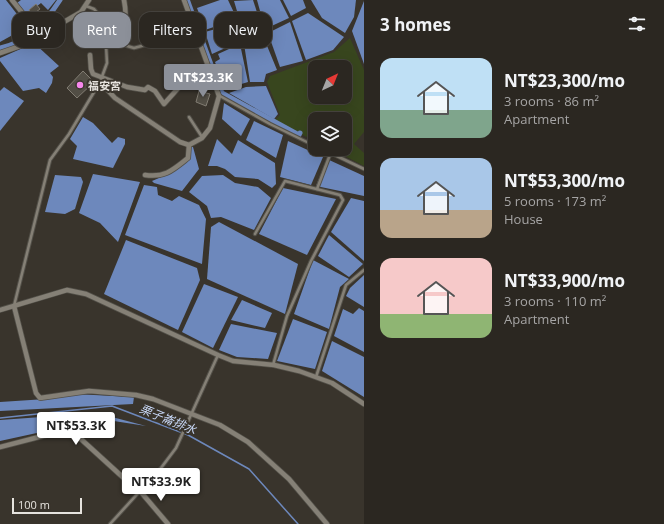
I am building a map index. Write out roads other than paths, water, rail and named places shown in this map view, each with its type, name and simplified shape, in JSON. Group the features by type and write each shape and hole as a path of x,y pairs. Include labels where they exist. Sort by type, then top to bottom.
{"street":[{"path":"12,0 21,12"},
{"path":"0,53 26,44 81,12 89,0"},
{"path":"124,0 126,12"},
{"path":"184,0 188,12"},
{"path":"90,54 91,70 93,74 101,80 115,98 145,120 180,142 189,145 202,138 210,128 219,96 202,48"},
{"path":"101,80 145,90 148,87 155,91 164,104 181,85 210,71"},
{"path":"145,175 157,177 176,168 188,158 189,145"},
{"path":"0,310 67,290 76,290 218,356 232,361 272,365 316,377 332,383 364,404"},
{"path":"14,306 36,393 40,398 89,391 136,395 153,399 220,425 248,442 289,478 327,524"},
{"path":"0,447 71,430 140,492 168,524"}],"lane":[{"path":"86,6 94,8 97,12"},
{"path":"14,306 50,160 69,134 101,80 107,63 106,48"},
{"path":"219,96 308,143"},
{"path":"189,117 202,138"},
{"path":"316,189 329,156"},
{"path":"339,156 364,169"},
{"path":"255,234 285,181 340,194 343,200 305,275 287,316 272,365"},
{"path":"316,377 346,285 364,270"},
{"path":"110,524 161,468 176,448 190,414 218,356"}],"water":[{"path":"0,0 6,0 15,12 12,12 12,35 0,42"},
{"path":"21,0 56,0 48,10 41,3 30,12 25,12 17,3"},
{"path":"185,0 190,0 194,12 190,12"},
{"path":"220,0 228,0 234,12 214,12 214,27 206,30 206,12 198,12 197,8"},
{"path":"253,0 257,12 237,12 234,1"},
{"path":"257,0 280,0 289,18 272,26 272,12 260,12"},
{"path":"283,0 303,0 306,8 291,16"},
{"path":"311,0 356,0 354,17 345,33 322,18"},
{"path":"364,1 364,64 352,31"},
{"path":"308,13 344,37 333,50 306,60 292,21"},
{"path":"290,22 303,61 280,67 272,44 272,31"},
{"path":"214,29 214,48 225,48 212,54 206,32"},
{"path":"206,44 223,90 220,93 203,48 206,48"},
{"path":"23,48 39,48 59,66 50,73 53,77 52,83 46,93 39,88 23,91 0,61 0,58"},
{"path":"231,48 241,48 248,82 225,89 215,62 220,59 218,54"},
{"path":"245,48 268,48 277,70 266,74 264,82 250,82"},
{"path":"266,86 278,114 274,119 229,93 246,87"},
{"path":"4,87 24,101 0,131 0,91"},
{"path":"224,103 250,119 241,136 222,119"},
{"path":"83,117 93,123 112,143 118,137 125,139 125,144 113,168 73,159 77,146 70,139"},
{"path":"254,121 283,135 276,158 246,140"},
{"path":"217,139 232,154 238,140 275,163 276,184 272,188 258,179 235,177 225,169 217,166 208,166"},
{"path":"288,141 308,150 308,156 323,157 311,185 280,177"},
{"path":"190,147 193,147 199,169 182,191 154,183 152,181 176,168 184,160"},
{"path":"327,159 364,176 364,196 316,186"},
{"path":"93,174 140,182 118,242 100,223 79,213"},
{"path":"55,175 81,177 83,182 75,209 65,214 45,212"},
{"path":"223,175 235,183 258,187 271,198 254,230 221,217 211,218 207,206 189,192 202,176"},
{"path":"144,185 157,187 158,195 172,201 179,196 199,205 206,219 202,264 125,235"},
{"path":"283,188 336,199 307,255 259,234"},
{"path":"351,198 364,201 364,261 331,232"},
{"path":"219,222 298,264 285,314 207,279 211,227"},
{"path":"329,235 363,264 349,277 318,256"},
{"path":"126,240 197,268 200,280 178,330 104,294"},
{"path":"313,260 349,279 340,287 329,329 294,314"},
{"path":"364,275 364,307 346,296 350,288"},
{"path":"204,284 238,297 213,348 182,332"},
{"path":"242,300 272,313 265,328 231,320"},
{"path":"359,308 364,311 364,352 334,336 343,309 353,314"},
{"path":"293,319 327,332 315,369 277,361"},
{"path":"231,324 277,333 268,359 237,357 219,350"},
{"path":"332,341 364,357 364,397 322,371"},
{"path":"74,394 134,397 133,404 0,411 0,402 46,399"},
{"path":"97,413 146,426 101,419 0,441 0,420"}],"waterway":[{"path":"0,48 27,36 42,24 60,0"},
{"path":"219,86 222,93 299,135 300,133"},
{"name":"栗子崙排水","path":"0,418 112,406 188,435 249,469 298,524"}],"place":[{"name":"福安宮","path":"80,85"}]}
